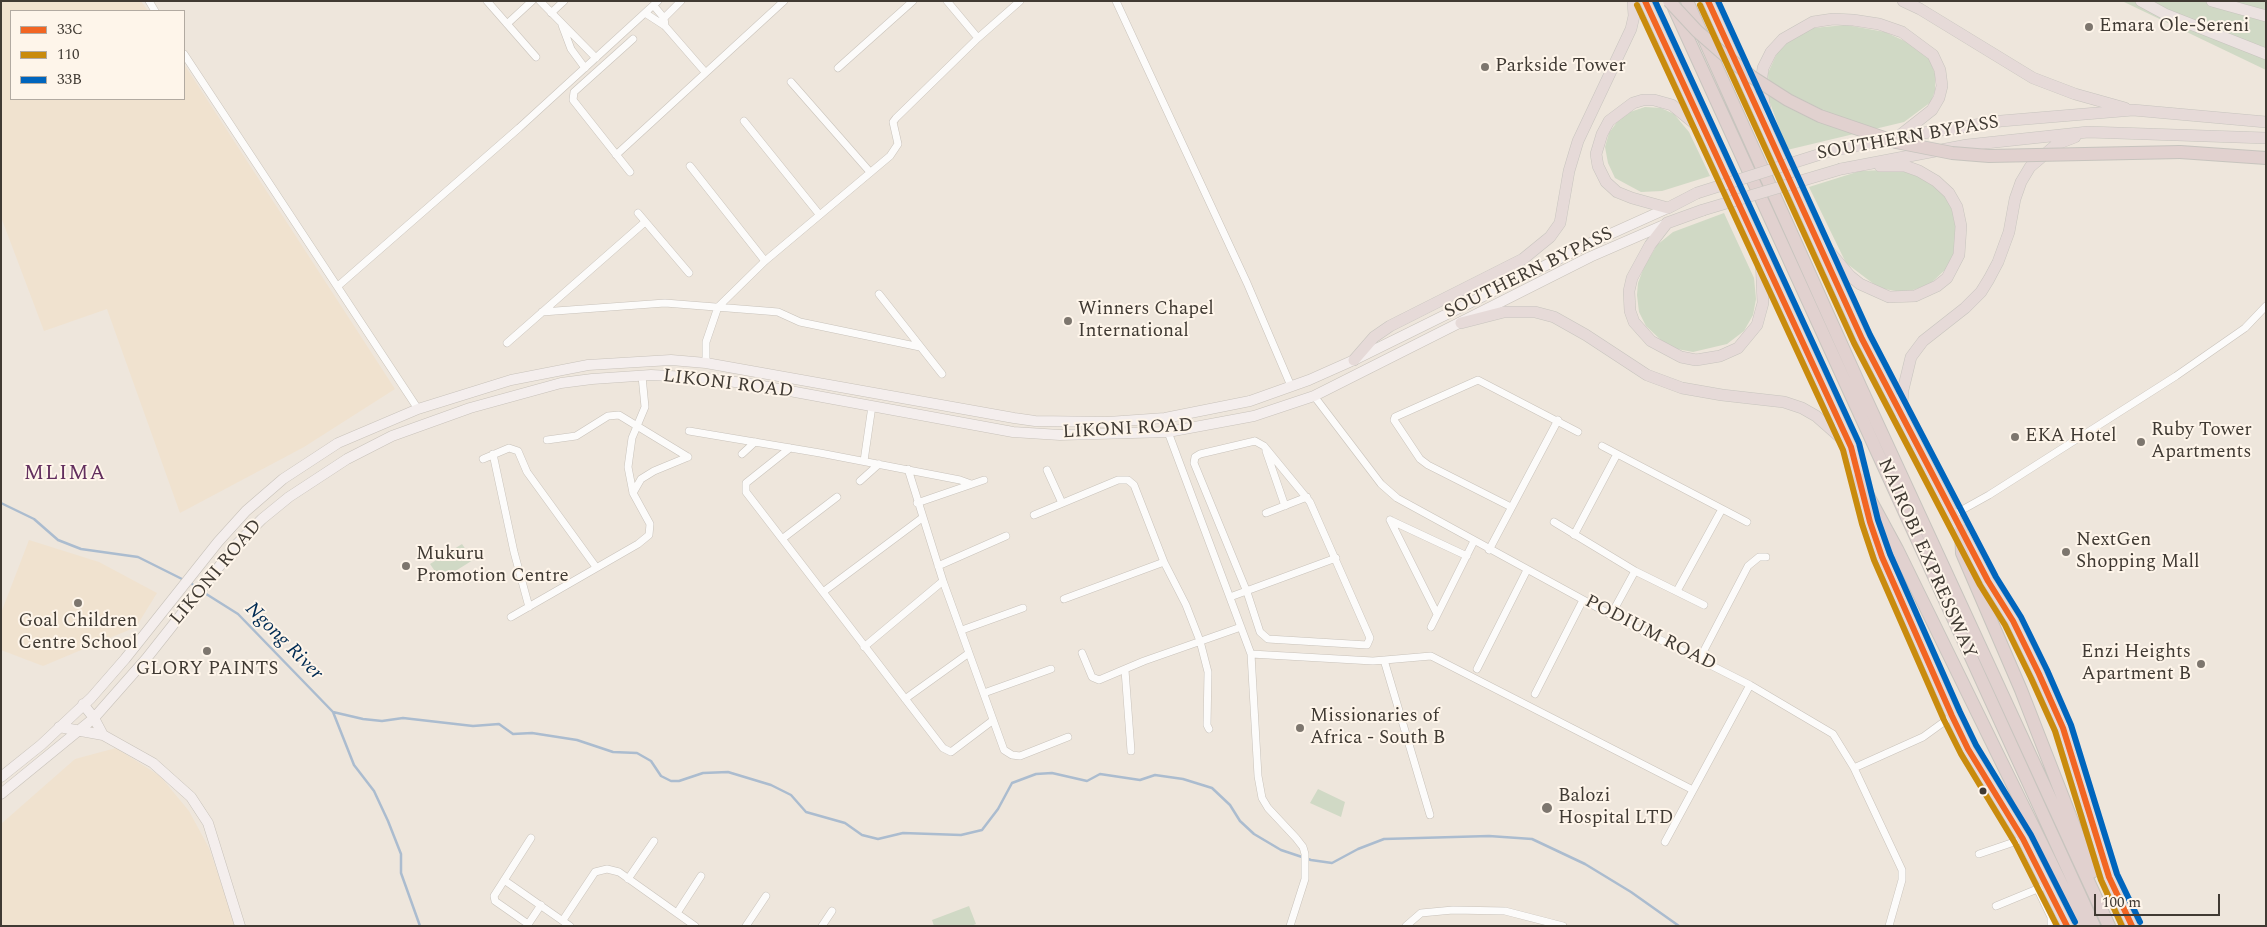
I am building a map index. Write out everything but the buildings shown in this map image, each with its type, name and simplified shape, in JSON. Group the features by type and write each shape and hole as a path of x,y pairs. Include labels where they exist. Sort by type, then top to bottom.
{"highway":[{"path":"1354,360 1374,337 1390,326 1523,259 1550,237 1560,222 1569,171 1578,141 1631,29 1634,16 1633,1"},
{"path":"1645,1 1851,447 1870,522 1882,557 1952,716 1968,749 2024,839 2042,887 2067,926"},
{"path":"1670,1 1697,31 1721,52 1752,77 1788,100 1820,116 1896,142 1952,153 1989,156 2180,152 2266,158"},
{"name":"NAIROBI EXPRESSWAY","path":"1670,1 2108,925"},
{"name":"NAIROBI EXPRESSWAY","path":"1687,1 2094,926"},
{"path":"1708,1 1722,36 1769,133 1862,338 1960,530 1988,581 2014,621 2039,674 2063,728 2110,877 2132,926"},
{"path":"1903,1 2033,78 2075,94 2133,110"},
{"path":"1769,133 1761,84 1764,68 1771,52 1783,39 1813,22 1853,20 1880,24 1902,32 1933,55 1940,70 1942,86 1940,98 1932,110 1897,137"},
{"path":"1668,208 1617,192 1606,182 1598,166 1596,154 1602,134 1609,122 1626,107 1643,100 1654,100 1672,105 1708,135"},
{"name":"SOUTHERN BYPASS","path":"1668,208 1697,193 1827,152 1897,137 2002,121 2133,110 2266,122"},
{"path":"1901,416 1903,390 1911,356 1923,341 1981,292 1998,262 2009,232 2020,182 2030,167 2057,144 2088,132"},
{"name":"SOUTHERN BYPASS","path":"1667,224 1703,210 1855,165 1967,145 2027,137 2088,132 2266,138"},
{"path":"1816,236 1850,276 1860,284 1889,297 1915,296 1925,292 1937,286 1952,269 1959,255 1961,226 1957,207 1949,193 1936,181 1919,171 1905,166 1855,165"},
{"path":"1667,224 1638,264 1629,292 1630,311 1638,327 1650,341 1680,358 1708,359 1720,356 1738,348 1748,338 1756,325 1763,303 1764,282 1760,249"},
{"path":"1462,323 1504,312 1535,312 1554,317 1586,335 1647,375 1682,388 1784,402 1802,408 1816,416 1843,442 1851,447"},
{"path":"1859,479 1902,558 2082,926"},
{"path":"1960,530 1962,553 2021,690 2086,855 2108,925"}],"main road":[{"path":"2141,1 2165,14 2266,54"},
{"path":"2212,1 2266,16"},
{"name":"SOUTHERN BYPASS","path":"1354,360 1598,240 1668,208"},
{"name":"SOUTHERN BYPASS","path":"1462,323 1590,257 1667,224"},
{"name":"LIKONI ROAD","path":"1,794 94,718 186,610 237,544 262,519 289,497 347,459 392,436 470,408 517,394 569,382 642,376 714,379 948,421 1028,433 1107,435 1168,432 1254,416 1314,396 1462,323"},
{"name":"LIKONI ROAD","path":"1,777 59,727 125,660 194,571 246,511 283,479 338,444 418,408 511,380 588,364 671,360 706,363 1035,421 1108,422 1165,418 1233,405 1291,386 1354,360"},
{"path":"1165,418 1168,432"},
{"path":"83,704 94,718 103,735"},
{"path":"59,727 103,735 153,763 191,797 208,823 240,926"},
{"path":"1,769 16,765"}],"street":[{"path":"487,1 536,57"},
{"path":"507,24 532,1"},
{"path":"540,1 596,58"},
{"path":"551,13 564,1"},
{"path":"664,18 681,1"},
{"path":"616,155 784,1"},
{"path":"838,68 913,1"},
{"path":"946,1 978,38"},
{"path":"706,363 706,342 718,307 765,261 890,156 898,144 893,122 896,118 978,38 1020,1"},
{"path":"1116,1 1247,283 1291,386"},
{"path":"338,286 656,3 664,18 665,26"},
{"path":"645,13 665,26 705,72"},
{"path":"562,25 571,49 585,68"},
{"path":"630,172 575,103 573,96 578,89 634,39"},
{"path":"185,56 418,408"},
{"path":"791,82 870,172"},
{"path":"744,121 819,214"},
{"path":"690,166 765,261"},
{"path":"638,213 689,273"},
{"path":"508,343 645,222"},
{"path":"879,294 942,374"},
{"path":"542,312 665,303 778,312 800,322 920,347"},
{"path":"1953,515 1989,495 2176,376 2245,328 2266,306"},
{"path":"511,617 596,566 638,544 649,535 650,524 630,484 628,458 632,438 645,407 642,376"},
{"path":"1512,507 1428,465 1415,452 1394,419 1478,380 1578,432"},
{"name":"PODIUM ROAD","path":"1314,396 1388,492 1397,498 1489,550 1750,685 1833,734 1854,768 1902,870 1902,880 1889,926"},
{"path":"864,462 872,406"},
{"path":"547,440 576,436 614,415 623,416 688,457 654,471 642,479 633,493"},
{"path":"1489,550 1558,420"},
{"path":"689,431 908,469 971,484"},
{"path":"1168,432 1251,654 1259,786 1268,808 1296,838 1303,847 1305,854 1304,879 1290,926"},
{"path":"1255,441 1264,446 1306,497 1336,558 1370,638 1369,643 1365,646 1268,639 1260,632 1247,592 1194,463 1195,456 1255,441"},
{"path":"742,454 755,442"},
{"path":"1264,446 1285,506"},
{"path":"1602,446 1747,522"},
{"path":"482,459 509,448 518,451 527,472 596,566"},
{"path":"790,448 746,483 746,492 943,748 948,752 992,721"},
{"path":"493,454 514,552 529,607"},
{"path":"1574,534 1617,454"},
{"path":"860,481 879,464"},
{"path":"908,469 943,581 1004,750 1016,756 1025,755 1068,737"},
{"path":"1047,470 1062,504"},
{"path":"918,503 984,480"},
{"path":"1034,515 1118,480 1128,480 1134,485 1164,562 1186,606 1200,641 1208,672 1207,725 1209,729"},
{"path":"782,539 837,497"},
{"path":"1266,513 1306,497"},
{"path":"1677,591 1722,509"},
{"path":"823,592 922,518"},
{"path":"1437,614 1390,520 1466,556"},
{"path":"1554,522 1635,571 1704,605"},
{"path":"938,566 1006,536"},
{"path":"1431,627 1474,541"},
{"path":"1699,660 1748,566 1759,558 1766,557"},
{"path":"1230,597 1336,558"},
{"path":"1064,599 1164,562"},
{"path":"1477,669 1527,570"},
{"path":"1612,615 1635,571"},
{"path":"864,647 943,581"},
{"path":"1535,694 1584,600"},
{"path":"962,630 1022,608"},
{"path":"1082,653 1090,674 1095,680 1099,680 1241,627"},
{"path":"905,700 969,653"},
{"path":"1251,654 1384,660 1426,656 1435,658 1693,790"},
{"path":"1384,660 1430,815"},
{"path":"984,693 1051,669"},
{"path":"1124,670 1130,751"},
{"path":"1665,842 1750,685"},
{"path":"1854,768 1923,737 1952,716"},
{"path":"531,838 494,894 495,900 528,925 541,905"},
{"path":"1979,854 2024,839"},
{"path":"628,879 654,841"},
{"path":"563,920 595,872 607,869 613,870 628,879 695,926"},
{"path":"677,913 701,876"},
{"path":"504,880 570,926"},
{"path":"1996,906 2042,887 2051,917 2051,926"},
{"path":"746,926 766,896"},
{"path":"1406,926 1421,913 1460,910 1505,911 1563,926"},
{"path":"822,926 832,911"}],"shaded area":[{"path":"1,1 141,1 147,10 10,10 10,100 185,100 185,66 395,389 304,447 180,513 107,309 44,331 1,217"},
{"name":"Goal Children Centre School","path":"29,540 99,562 157,593 136,627 43,666 1,650 1,613"},
{"path":"116,748 160,776 189,811 209,848 236,926 1,926 1,824 75,759"}],"green space":[{"path":"2122,1 2266,1 2266,70"},
{"path":"1846,25 1885,32 1911,44 1929,57 1935,74 1935,90 1931,102 1904,122 1787,150 1769,100 1768,73 1778,51 1793,37 1813,28"},
{"path":"1645,107 1661,108 1674,114 1689,132 1710,176 1662,191 1641,192 1615,178 1608,163 1605,147 1609,133 1617,122 1630,112"},
{"path":"1886,170 1917,173 1936,184 1948,199 1956,221 1954,253 1946,269 1930,284 1913,290 1901,292 1879,288 1846,263 1809,187 1860,171"},
{"path":"1724,213 1754,278 1756,299 1753,315 1744,331 1727,344 1693,352 1677,349 1662,341 1646,326 1639,312 1638,283 1644,267 1657,245 1673,232"},
{"path":"462,544 473,560 441,580 430,564"},
{"path":"1318,789 1345,802 1341,817 1310,803"},
{"path":"969,906 976,924 971,926 934,926 932,920"}],"waterway":[{"name":"Ngong River","path":"1,503 34,519 58,540 81,549 138,557 184,580"},
{"name":"Ngong River","path":"189,582 199,589"},
{"name":"Ngong River","path":"203,592 238,614 333,712 354,765 374,791 388,821 401,854 401,873 420,926"},
{"path":"333,712 382,721 403,718 473,726 499,724 513,734 532,733 577,740 613,752 637,753 651,761 661,776 671,781 679,781 703,773 728,772 771,785 791,795 806,812 845,823 862,835 878,839 903,833 961,835 982,830 998,809 1012,783 1036,774 1052,773 1087,781 1100,774 1140,780 1155,775 1183,779 1212,788 1230,805 1240,821 1254,834 1281,850 1311,860 1332,863 1358,849 1384,839 1489,836 1532,839 1585,864 1631,892 1679,926"}],"transit line":[{"name":"33C","path":"1645,1 1851,447 1870,522 1882,557 1952,716 1968,749 2023,839 2067,926"},
{"name":"33B","path":"1655,1 1859,443 1878,520 1890,554 1960,712 1976,745 2031,835 2075,922"},
{"name":"33C","path":"1708,1 1862,339 1988,581 2013,621 2039,674 2063,728 2109,877 2132,926"},
{"name":"33B","path":"1718,1 1870,335 1996,577 2021,617 2047,670 2071,725 2117,874 2140,922"},
{"name":"110","path":"1637,5 1843,450 1862,524 1874,560 1944,720 1961,754 2015,843 2057,926"},
{"name":"110","path":"1700,5 1854,343 1980,585 2005,625 2031,678 2055,731 2101,880 2122,926"}],"place":[{"name":"Emara Ole-Sereni","path":"2089,27"},
{"name":"Parkside Tower","path":"1485,67"},
{"name":"Winners Chapel International","path":"1068,321"},
{"name":"EKA Hotel","path":"2015,437"},
{"name":"Ruby Tower Apartments","path":"2141,442"},
{"name":"NextGen Shopping Mall","path":"2066,552"},
{"name":"Mukuru Promotion Centre","path":"406,566"},
{"name":"Goal Children Centre School","path":"78,603"},
{"name":"GLORY PAINTS","path":"207,651"},
{"name":"Enzi Heights Apartment B","path":"2201,664"},
{"name":"Missionaries of Africa - South B","path":"1300,728"},
{"name":"Balozi Hospital LTD","path":"1547,808"}],"district":[{"name":"MLIMA","path":"65,475"}]}
